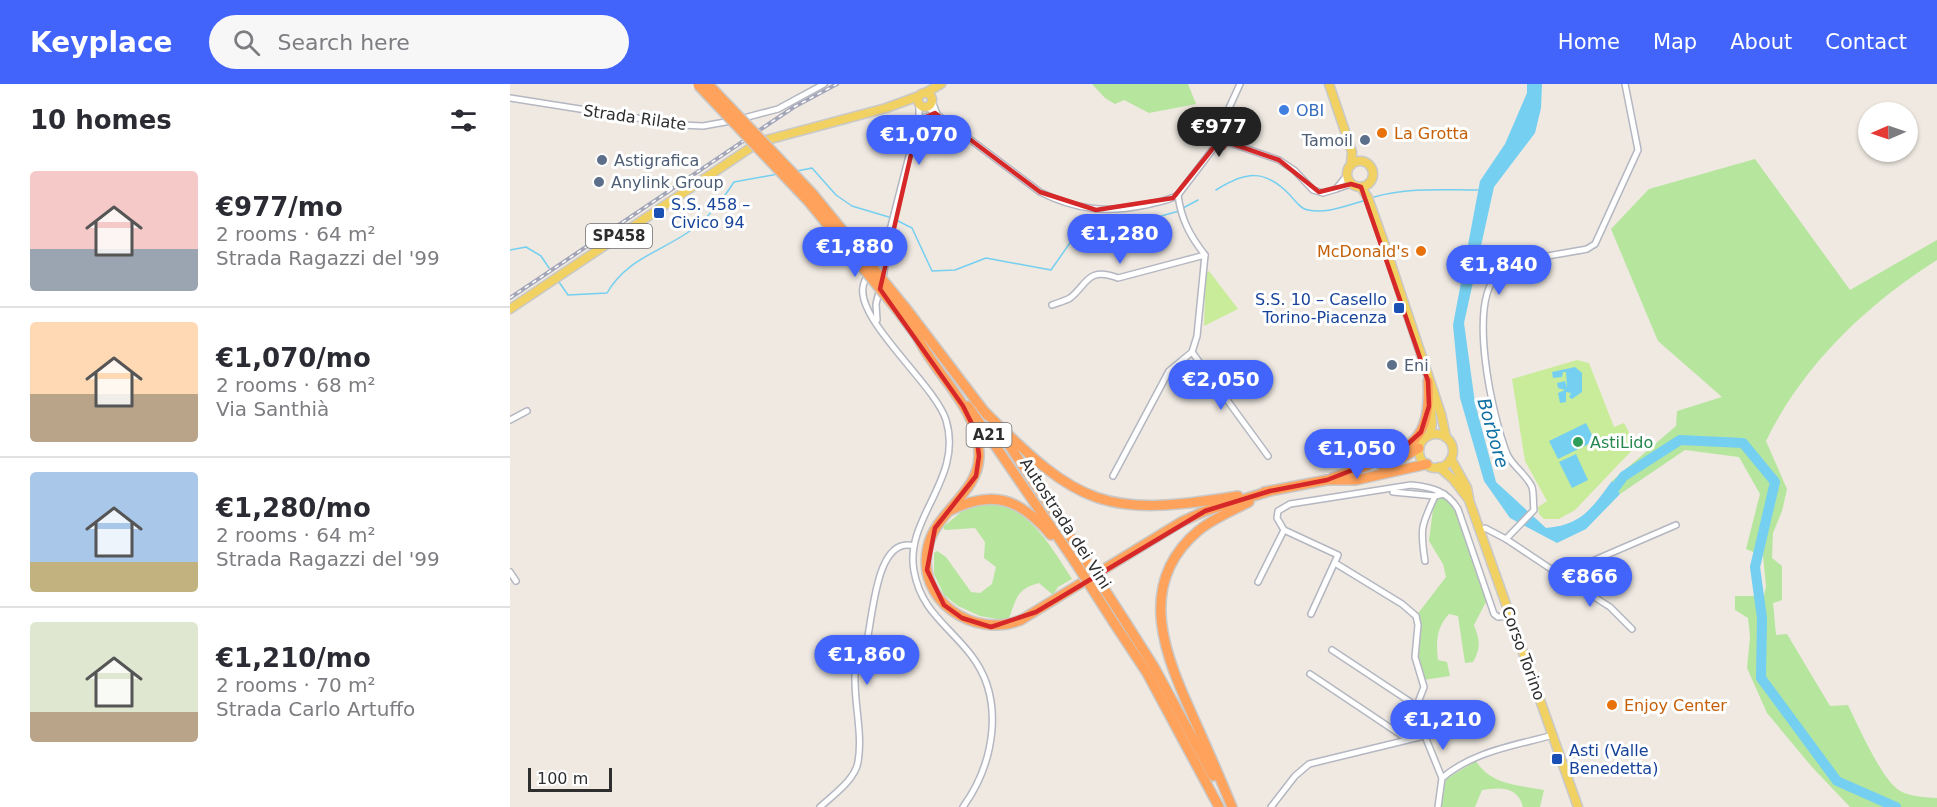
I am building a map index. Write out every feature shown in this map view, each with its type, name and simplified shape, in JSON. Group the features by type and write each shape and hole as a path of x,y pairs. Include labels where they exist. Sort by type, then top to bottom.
{"highway":[{"name":"Autostrada dei Vini","path":"698,84 808,201 902,309 917,336 1123,618 1160,677 1231,807"},
{"name":"Autostrada dei Vini","path":"708,84 813,194 985,412 1079,559 1114,623 1147,673 1219,807"},
{"path":"917,336 925,354 963,405 976,432 980,456 976,476 935,528 927,548 927,570 932,589 944,605 962,618 979,625 1004,626 1036,612 1181,522 1205,511 1270,491"},
{"path":"985,412 1042,467 1080,492 1098,499 1129,505 1171,506 1327,480 1399,452 1412,443 1421,432 1429,406 1428,381"},
{"path":"1361,467 1398,460 1419,448"},
{"path":"1327,480 1356,480 1426,464"},
{"path":"1231,807 1175,677 1161,629 1160,610 1172,563 1193,536 1205,526 1270,491"},
{"path":"946,513 969,502 987,498 1009,501 1028,511 1079,559"}],"main road":[{"name":"Corso Torino","path":"1329,84 1352,152 1347,175"},
{"path":"925,101 939,85"},
{"name":"SP458","path":"510,309 759,142 906,101 925,101"},
{"name":"Corso Torino","path":"1352,152 1371,169 1372,177 1365,185 1368,198 1441,414 1446,437 1452,444 1450,459 1467,488 1469,500 1578,807"},
{"path":"1351,165 1361,162"},
{"path":"1347,175 1351,184 1365,185"},
{"name":"Corso Torino","path":"1428,381 1432,407 1430,435"},
{"path":"1446,437 1430,435 1423,440 1419,448 1421,458 1426,464 1439,467 1450,459"},
{"name":"Corso Torino","path":"1439,467 1469,500"}],"street":[{"name":"Strada Rilate","path":"510,98 681,125 703,126 767,113 824,84"},
{"path":"1227,142 1221,147 1216,145 1213,139 1240,84"},
{"path":"1506,539 1534,510 1532,488 1508,456 1488,375 1481,331 1489,288 1499,273 1513,265 1587,249 1595,244 1638,150 1625,84"},
{"path":"878,325 876,304 885,270 890,230 925,101 937,114 1040,192 1061,202 1085,209 1114,210 1178,198 1216,145"},
{"path":"919,118 937,114"},
{"path":"1218,132 1227,135 1227,142"},
{"path":"1227,142 1279,160 1294,170 1312,190 1323,193 1351,184"},
{"path":"1336,189 1347,175"},
{"path":"1113,476 1169,371 1192,352 1197,336 1205,255 1189,234 1178,198"},
{"path":"890,230 863,287 868,311 945,417 951,439 943,481 914,546 913,568 925,605 973,657 984,676 992,713 989,752 984,772 963,807"},
{"path":"1052,305 1070,298 1085,280 1107,274 1118,278 1205,255"},
{"path":"1192,352 1269,456"},
{"path":"510,420 527,411"},
{"path":"1311,614 1338,555 1284,530 1277,518 1278,511 1290,504 1411,485 1430,486 1450,497 1458,509 1494,614 1498,618 1511,616"},
{"path":"1393,492 1435,496 1444,494"},
{"path":"1425,561 1420,533 1435,496"},
{"path":"1560,575 1676,525"},
{"path":"1481,530 1485,528 1506,539 1611,607 1632,629"},
{"path":"1258,582 1284,530"},
{"path":"820,807 850,777 858,763 855,672 866,645 882,566 895,548 906,544 914,546"},
{"path":"1335,563 1402,604 1416,616 1418,626 1415,657 1424,687 1418,707 1420,728 1442,778 1438,807"},
{"path":"510,572 516,581"},
{"path":"1332,650 1418,707"},
{"path":"1310,674 1407,740"},
{"path":"1442,778 1474,757 1553,735"},
{"path":"1271,807 1295,776 1309,764 1424,736"}],"highlighted area":[{"path":"935,113 1040,192 1096,210 1173,198 1214,147 1223,148 1227,142 1279,160 1319,192 1351,184 1361,187 1428,381 1429,406 1421,432 1399,452 1327,480 1270,491 1205,511 1036,612 991,627 962,618 944,605 927,570 935,528 976,476 979,456 976,432 963,406 880,289 919,120"}],"green space":[{"path":"1092,84 1188,84 1196,104 1149,113 1124,100 1115,104 1105,98"},
{"path":"1755,159 1850,290 1937,240 1937,260 1861,317 1839,339 1798,387 1766,441 1787,489 1782,511 1773,533 1772,558 1782,566 1782,600 1773,603 1776,635 1787,634 1830,706 1848,705 1863,737 1889,781 1900,791 1910,795 1937,798 1937,807 1850,807 1812,767 1767,713 1747,668 1750,637 1748,618 1735,610 1735,596 1764,596 1766,586 1763,556 1746,549 1760,494 1739,457 1685,450 1620,494 1612,481 1676,426 1677,411 1722,397 1658,341 1611,229 1649,189"},
{"path":"1209,271 1238,309 1204,326 1206,273"},
{"name":"AstiLido","path":"1577,360 1589,363 1614,427 1624,423 1636,446 1575,510 1559,519 1544,519 1539,514 1538,507 1547,501 1525,461 1512,379"},
{"path":"1444,494 1458,509 1488,598 1474,625 1479,644 1473,662 1465,663 1458,616 1449,614 1439,630 1437,647 1438,660 1447,662 1450,676 1423,680 1415,657 1416,616 1446,577 1443,564 1429,541 1434,501"},
{"path":"996,501 1009,507 1031,523 1049,544 1072,579 1058,587 1053,595 1039,583 1025,589 1015,602 1008,621 980,616 958,606 944,595 934,574 934,553 937,551 946,557 971,592 980,593 992,584 996,567 984,558 985,542 975,528 945,530 943,527 971,504"},
{"path":"1476,761 1489,775 1506,783 1544,790 1540,807 1523,807 1517,795 1495,788 1482,790 1475,807 1440,807 1446,779"}],"water":[{"path":"1527,84 1542,84 1541,108 1535,133 1494,187 1464,323 1475,403 1496,482 1546,528 1569,523 1585,514 1612,481 1620,494 1586,529 1557,543 1510,518 1484,481 1460,398 1453,325 1480,181 1505,144 1527,93"},
{"path":"1575,367 1582,373 1582,392 1572,399 1569,397 1571,393 1566,392 1566,402 1560,403 1558,393 1565,390 1558,388 1557,383 1565,381 1567,388 1566,372 1563,372 1562,377 1553,378 1552,372"},
{"path":"1586,423 1595,441 1558,459 1549,441"},
{"path":"1576,454 1588,480 1572,488 1559,462"}],"waterway":[{"path":"797,171 812,168 836,195 852,206 892,218"},
{"path":"559,282 568,295 607,293 623,273 633,265 687,233 708,216 734,182 778,174"},
{"path":"1216,190 1236,179 1254,176 1272,180 1308,210 1329,210 1363,201"},
{"path":"1374,197 1413,190 1478,190"},
{"path":"1183,208 1198,200"},
{"path":"896,220 912,228 932,271 955,270 986,258 1051,270 1081,227 1122,227 1179,211"},
{"path":"510,250 526,247 541,256 549,268"},
{"name":"Borbore","path":"1607,498 1624,476 1680,440 1743,443 1775,482 1755,567 1762,618 1761,678 1837,781 1896,807"}],"railway":[{"path":"510,298 794,107 837,84"}],"place":[{"name":"OBI","path":"1284,110"},
{"name":"La Grotta","path":"1382,133"},
{"name":"Tamoil","path":"1365,140"},
{"name":"Astigrafica","path":"602,160"},
{"name":"Anylink Group","path":"599,182"},
{"name":"S.S. 458 – Civico 94","path":"659,213"},
{"name":"McDonald's","path":"1421,251"},
{"name":"S.S. 10 – Casello Torino-Piacenza","path":"1399,308"},
{"name":"Eni","path":"1392,365"},
{"name":"AstiLido","path":"1578,442"},
{"name":"Enjoy Center","path":"1612,705"},
{"name":"Asti (Valle Benedetta)","path":"1557,759"}]}
